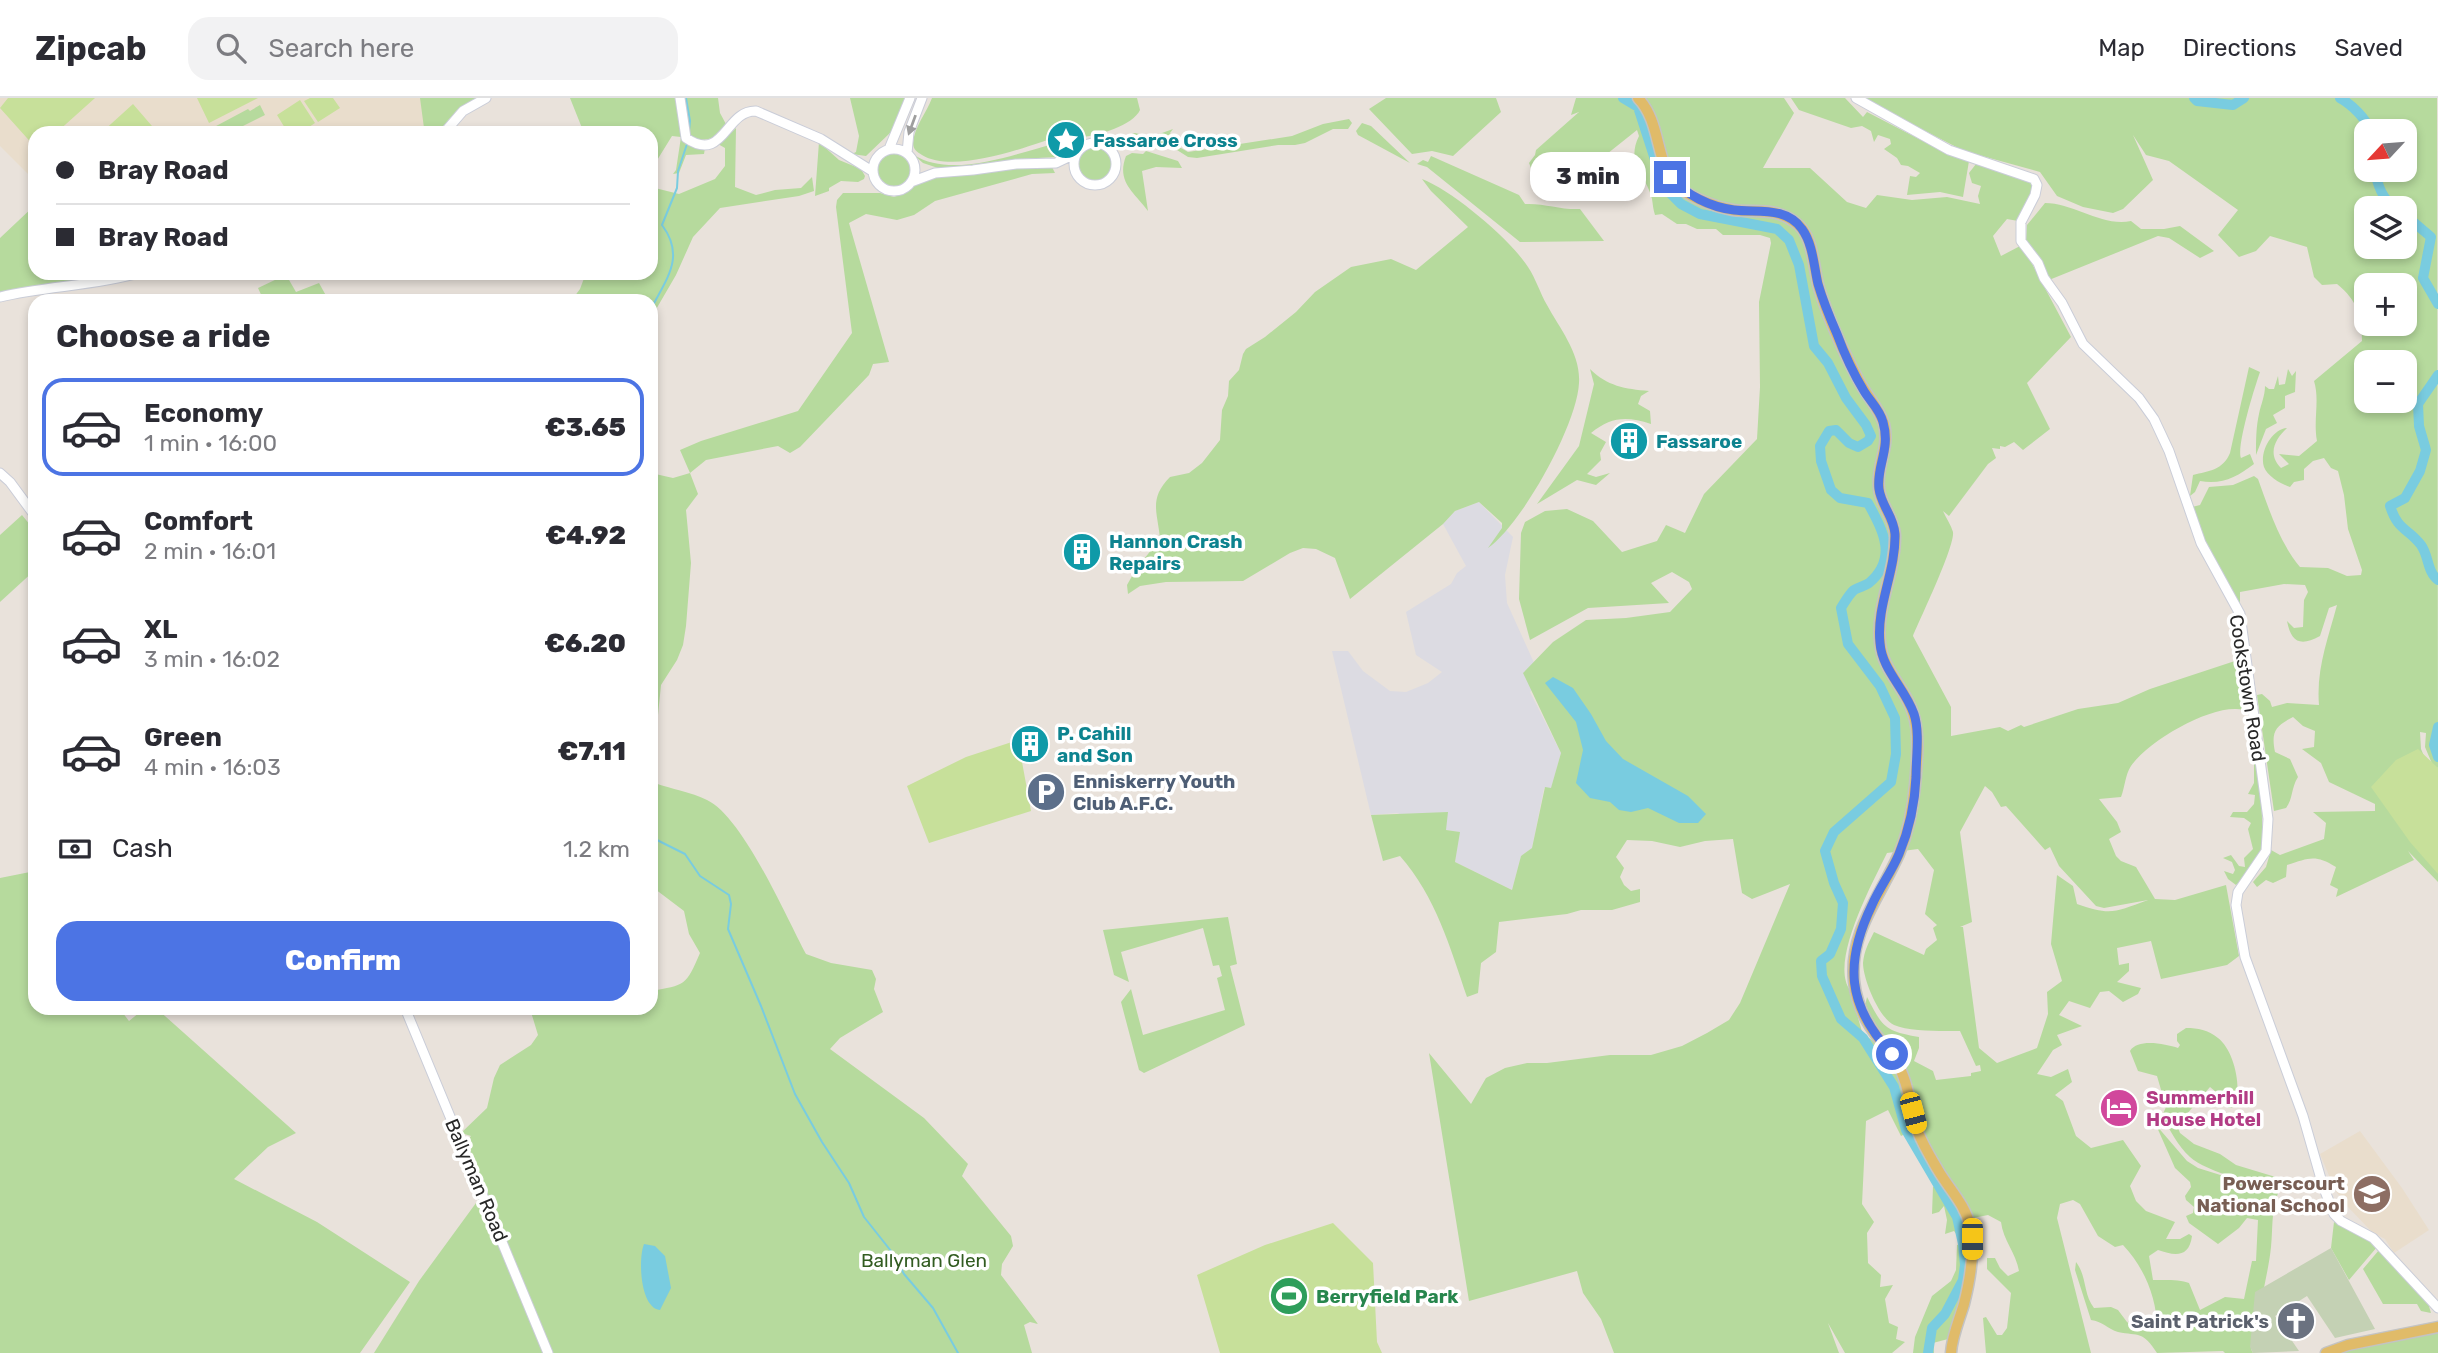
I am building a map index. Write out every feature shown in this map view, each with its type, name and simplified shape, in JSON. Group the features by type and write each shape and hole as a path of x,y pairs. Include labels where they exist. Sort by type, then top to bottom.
{"main road":[{"path":"1638,98 1650,113 1666,168 1679,187 1694,197 1721,207 1773,211 1798,224 1805,232 1819,287 1838,337 1884,426 1886,446 1879,488 1894,523 1895,545 1880,620 1880,646 1891,674 1914,716 1916,780 1905,840 1860,932 1854,955 1853,975 1863,1014 1898,1064 1919,1134 1940,1174 1965,1209 1970,1224 1970,1272 1951,1353"},
{"path":"2326,1353 2348,1345 2438,1327"}],"street":[{"path":"450,126 463,111 485,98"},
{"path":"680,98 690,141 713,144 721,140 738,116 752,111 788,124 858,161 872,171 880,186 890,191 901,190 911,182 935,173 1016,164 1056,163 1077,153 1086,144 1098,142 1111,150 1116,161 1113,175 1101,184 1090,184 1056,163"},
{"path":"890,149 910,98"},
{"path":"907,153 909,132 922,98"},
{"name":"Cookstown Road","path":"1856,98 1949,150 2034,178 2037,185 2035,195 2021,222 2021,241 2038,262 2044,278 2062,303 2083,344 2139,398 2154,419 2169,451 2201,543 2240,614 2268,819 2266,851 2238,892 2236,905 2245,957 2291,1080 2334,1214 2341,1222 2373,1238 2438,1308"},
{"path":"858,161 876,158 890,149 907,153 915,169 911,182"},
{"path":"1077,153 1074,166 1080,178"},
{"path":"872,171 876,158"},
{"path":"913,162 935,173"},
{"path":"0,297 111,280"},
{"path":"0,473 28,506"},
{"name":"Ballyman Road","path":"408,1015 548,1353"}],"shaded area":[{"path":"0,98 429,98 435,126 28,126 28,174 0,146"},
{"path":"1479,502 1513,537 1505,575 1507,603 1540,676 1541,684 1530,692 1561,753 1551,789 1544,788 1532,848 1521,856 1512,890 1455,862 1459,832 1397,813 1371,815 1332,651 1348,651 1363,671 1390,691 1406,692 1428,683 1442,672 1416,655 1406,612 1451,584 1457,573 1466,566 1443,524 1455,511"},
{"name":"Powerscourt National School","path":"2360,1131 2429,1230 2394,1253 2385,1239 2372,1232 2335,1190 2320,1154"}],"green space":[{"path":"8,98 95,98 64,126 28,126 28,139 0,108"},
{"path":"197,98 258,98 209,123"},
{"path":"310,98 333,98 340,108 318,122 304,101"},
{"path":"420,98 476,98 458,109 443,126 424,126"},
{"path":"570,98 718,98 720,113 727,126 712,138 682,137 686,145 705,148 704,154 686,155 679,173 673,174 681,137 672,136 658,159 658,126 581,126"},
{"path":"850,98 905,98 891,132 866,156 852,154 856,152 859,136"},
{"path":"932,98 1137,98 1140,110 1127,123 1105,132 1081,137 1063,135 992,157 953,162 922,155 914,147 916,131"},
{"path":"1386,98 1496,98 1501,112 1453,156 1432,151 1412,154 1369,109"},
{"path":"1576,98 1784,98 1794,113 1763,168 1810,168 1847,202 1866,208 1877,195 1912,200 1947,197 1980,204 1978,196 1981,186 1972,183 1969,173 1976,164 2036,181 2040,186 2035,200 2018,221 2007,219 1993,236 2001,256 2022,245 2071,337 2027,383 2050,429 2023,450 2014,442 2005,447 2000,446 2000,449 1992,448 1996,458 1988,464 1949,516 1943,511 1953,532 1952,540 1913,636 1951,707 1951,736 2000,727 2008,731 2078,709 2118,703 2150,689 2244,658 2252,713 2238,709 2224,710 2179,728 2139,756 2127,773 2121,797 2099,799 2117,822 2121,832 2109,839 2116,856 2136,867 2155,899 2175,900 2226,885 2239,956 2227,965 2161,979 2151,941 2117,948 2119,965 2129,963 2129,971 2117,982 2141,988 2138,994 2123,1002 2109,991 2100,992 2090,1008 2069,1001 2059,1015 2082,1026 2057,1035 2062,1045 2053,1050 2037,1074 2051,1077 2068,1069 2072,1082 2055,1095 2063,1101 2076,1136 2091,1148 2123,1140 2141,1166 2130,1186 2136,1201 2146,1211 2175,1222 2166,1239 2180,1239 2189,1234 2192,1236 2188,1248 2180,1254 2158,1250 2149,1256 2153,1280 2189,1283 2200,1310 2225,1297 2244,1299 2252,1261 2256,1261 2258,1220 2247,1218 2239,1228 2218,1244 2189,1223 2186,1216 2193,1213 2194,1207 2185,1196 2191,1187 2190,1182 2175,1168 2156,1125 2187,1161 2198,1168 2278,1193 2273,1213 2260,1329 2251,1349 2253,1353 2157,1353 2148,1341 2140,1336 2118,1332 2091,1320 2075,1270 2076,1262 2094,1308 2111,1307 2118,1310 2135,1328 2153,1332 2157,1328 2152,1294 2137,1263 2123,1245 2115,1247 2098,1236 2080,1204 2073,1200 2060,1204 2057,1218 2091,1353 1986,1353 1983,1318 1986,1317 1997,1335 2002,1335 2007,1328 2011,1293 1987,1269 1987,1258 1995,1258 2008,1276 2019,1271 2017,1264 2001,1222 1988,1215 1973,1218 1943,1174 1922,1133 1901,1062 1867,1014 1867,997 1886,1026 1899,1033 1919,1037 1919,1048 1914,1061 1933,1071 1936,1080 1971,1076 1971,1073 1981,1071 1980,1065 1976,1066 1960,1031 1909,1029 1888,1021 1878,1007 1866,978 1863,963 1874,932 1924,955 1926,949 1937,940 1933,928 1937,925 1925,914 1934,870 1918,849 1887,853 1855,922 1845,961 1845,977 1863,1035 1875,1042 1892,1063 1902,1090 1911,1131 1901,1136 1888,1110 1866,1121 1862,1204 1874,1222 1867,1233 1868,1263 1881,1275 1880,1287 1893,1285 1885,1299 1889,1323 1898,1327 1896,1339 1905,1342 1892,1353 1845,1353 1828,1323 1839,1353 1614,1353 1601,1319 1583,1293 1577,1271 1469,1301 1429,1053 1471,1104 1486,1078 1505,1068 1527,1063 1610,1055 1651,1055 1682,1046 1729,1020 1740,1003 1790,884 1752,899 1742,893 1733,839 1705,841 1680,847 1652,841 1627,840 1616,857 1624,868 1620,877 1631,891 1640,889 1640,902 1612,910 1581,910 1499,922 1496,952 1481,963 1478,993 1467,997 1441,923 1423,888 1400,856 1383,861 1371,815 1448,812 1446,830 1460,832 1455,862 1512,890 1521,856 1532,848 1545,787 1551,788 1561,753 1523,673 1553,642 1586,620 1670,612 1692,589 1689,582 1672,572 1651,583 1669,603 1588,608 1530,640 1519,599 1521,533 1525,522 1545,511 1567,509 1593,521 1622,552 1657,541 1666,525 1685,533 1704,494 1757,439 1760,387 1759,302 1770,238 1760,235 1723,235 1716,229 1697,229 1686,224 1677,224 1662,214 1655,215 1652,199 1634,154 1639,136 1637,130 1553,197 1541,192 1529,163 1536,150 1579,112 1571,115","holes":["1985,786 2001,807 2006,806 2045,850 2050,847 2059,866 2096,906 2104,908 2148,900 2113,911 2088,908 2077,904 2073,886 2057,875 2051,944 2062,981 2047,992 2048,1014 2037,1048 1997,1063 1979,1048 1963,927 1960,927 1972,922 1960,832"]},
{"path":"1791,98 1845,98 1863,117 1867,112 1946,153 1969,161 1963,197 1940,192 1907,195 1910,176 1916,177 1920,173 1901,165 1897,158 1884,149 1891,144 1890,139 1878,135 1874,142 1871,131 1862,126 1851,128 1799,110"},
{"path":"1861,98 2437,98 2438,768 2433,766 2425,747 2426,733 2420,732 2421,749 2430,770 2438,821 2438,882 2408,851 2414,860 2336,897 2338,889 2330,885 2336,867 2317,859 2287,865 2286,877 2273,883 2266,880 2257,887 2253,882 2266,867 2271,850 2280,855 2324,839 2326,823 2313,812 2375,811 2375,804 2329,782 2321,763 2302,749 2314,747 2315,731 2303,726 2293,717 2276,730 2274,745 2275,752 2290,759 2298,777 2286,808 2274,811 2257,695 2262,694 2272,707 2287,703 2319,705 2321,667 2337,605 2329,608 2320,636 2302,642 2291,634 2287,621 2294,628 2303,627 2304,600 2308,592 2305,585 2284,584 2240,592 2240,609 2202,537 2192,507 2200,505 2209,487 2233,485 2254,476 2258,479 2280,536 2300,567 2328,568 2347,576 2361,575 2362,570 2348,529 2338,471 2331,468 2324,458 2313,461 2304,469 2304,480 2294,482 2290,487 2271,476 2264,467 2263,455 2268,442 2282,429 2287,428 2274,447 2274,457 2281,468 2289,464 2279,454 2299,456 2317,441 2314,381 2362,341 2362,336 2417,336 2417,273 2354,273 2354,302 2337,284 2322,285 2314,277 2307,247 2270,236 2256,251 2239,257 2218,235 2238,210 2169,161 2146,155 2133,135 2153,180 2123,209 2113,213 2083,207 2057,196 2040,172 1964,151"},
{"path":"300,100 315,123 310,126 284,126 277,115"},
{"path":"133,104 152,126 109,126"},
{"path":"260,105 265,115 243,126 216,126 248,109 250,111"},
{"path":"1349,119 1352,123 1348,129 1333,129 1305,143 1197,158 1147,143 1145,139 1117,144 1113,142 1135,133 1151,137 1173,129 1170,133 1179,148 1188,152 1292,136 1323,124"},
{"path":"1362,123 1371,126 1410,163 1358,135 1356,131"},
{"path":"736,128 735,187 756,195 801,188 812,177 814,191 799,196 720,208 693,237 658,306 658,294 576,294 583,280 658,280 658,189 679,194 715,179 725,166 725,148 718,144"},
{"path":"819,142 839,160 861,169 864,179 858,182 841,181 829,188 829,191 815,196"},
{"path":"1054,144 1059,146 1059,157 1017,159 941,169 923,163 914,155 929,162 964,165"},
{"path":"1095,147 1107,152 1112,164 1107,176 1095,181 1083,176 1078,164 1083,152"},
{"path":"1146,151 1178,161 1182,168 1156,167 1142,171 1148,211 1128,186 1123,173 1126,156 1132,153 1143,154"},
{"path":"894,154 906,158 910,170 906,182 894,186 882,182 878,170 882,158"},
{"path":"1431,156 1519,195 1525,204 1580,209 1604,241 1520,242 1427,167 1417,164 1423,160 1428,162"},
{"path":"1052,167 1055,173 1032,174 935,201 914,215 897,220 866,214 849,223 889,362 873,364 869,375 800,447 790,453 778,446 706,460 690,473 680,450 798,411 852,333 836,207 837,200 843,193 880,193 894,197 905,193 915,184 935,177 1007,168"},
{"path":"1422,179 1464,205 1495,230 1520,256 1569,342 1577,362 1579,383 1569,423 1546,472 1516,518 1488,548 1502,528 1502,523 1479,502 1455,511 1443,524 1350,599 1335,558 1316,549 1303,548 1243,581 1166,582 1140,586 1128,594 1127,585 1136,569 1160,539 1156,506 1159,492 1170,477 1189,473 1202,463 1220,440 1222,410 1228,396 1229,381 1239,370 1246,349 1296,312 1315,292 1351,267 1391,259 1416,270 1468,227"},
{"path":"2045,203 2067,207 2109,221 2131,221 2141,229 2180,226 2214,251 2200,258 2169,238 2158,236 2049,280 2026,240 2027,225"},
{"path":"28,212 28,280 79,280 0,293 0,238"},
{"path":"275,280 289,280 296,292 319,283 325,294 261,294 258,288"},
{"path":"2249,367 2260,372 2240,452 2241,458 2250,454 2254,464 2229,479 2200,481 2190,496 2193,475 2219,466 2230,453"},
{"path":"1590,369 1617,386 1649,391 1641,396 1638,404 1650,411 1651,424 1619,419 1598,428 1591,433 1606,442 1600,453 1601,460 1587,474 1596,477 1610,473 1596,485 1577,480 1537,504 1579,446 1594,384"},
{"path":"2288,369 2292,376 2296,371 2295,392 2285,396 2285,408 2273,415 2277,423 2266,429 2256,455 2257,424 2265,386 2274,389 2278,376 2279,385 2285,384"},
{"path":"690,473 698,494 686,510 691,563 683,645 661,685 658,715 658,475 673,478"},
{"path":"22,515 28,522 28,576 0,602 0,535"},
{"path":"1018,740 1031,811 929,843 907,786 966,757"},
{"path":"2418,749 2438,768 2438,874 2410,842 2371,787 2396,760"},
{"path":"2254,754 2261,800 2261,849 2251,868 2236,885 2228,879 2224,871 2233,874 2235,870 2232,862 2223,858 2231,855 2239,866 2245,867 2244,858 2253,849 2248,829 2251,823 2244,818 2230,817 2233,812 2247,812 2254,804 2255,795 2248,794 2254,783"},
{"name":"Ballyman Glen","path":"658,784 707,800 721,810 735,826 749,846 806,954 831,963 872,970 876,979 874,989 883,1012 840,1038 830,1049 924,1118 968,1164 962,1176 1011,1236 1013,1246 1002,1264 1001,1275 1038,1324 1030,1322 1024,1325 1032,1353 374,1353 419,1281 484,1192 464,1144 471,1136 461,1133 487,1108 500,1065 531,1045 538,1035 532,1015 658,1015 658,990 683,982 700,953 689,934 684,911 658,891"},
{"path":"28,872 28,1015 124,1015 129,1021 136,1015 164,1015 296,1133 268,1147 234,1179 317,1222 410,1282 360,1353 0,1353 0,878"},
{"path":"1228,917 1237,964 1230,966 1245,1025 1144,1073 1139,1070 1121,1002 1131,989 1143,1035 1225,1010 1217,978 1222,976 1219,965 1213,966 1203,928 1121,952 1129,982 1114,975 1103,930"},
{"path":"2186,1028 2207,1031 2224,1044 2232,1060 2238,1090 2234,1107 2229,1108 2215,1099 2216,1092 2210,1087 2180,1122 2180,1133 2194,1144 2220,1154 2236,1165 2292,1182 2295,1187 2271,1186 2210,1169 2190,1157 2178,1143 2162,1116 2166,1107 2157,1076 2138,1071 2130,1051 2145,1043 2178,1048 2180,1045 2177,1034"},
{"path":"1933,1186 1945,1199 1950,1196 1965,1222 1966,1234 1957,1235 1954,1231 1945,1234 1947,1220 1944,1206 1939,1212 1932,1214"},
{"path":"2334,1222 2367,1238 2377,1247 2349,1280 2331,1248"},
{"name":"Berryfield Park","path":"1333,1223 1373,1263 1377,1342 1382,1353 1220,1353 1197,1275 1265,1245"},
{"path":"1957,1245 1965,1245 1966,1269 1948,1339 1933,1343 1934,1353 1913,1353 1915,1337 1932,1296 1951,1281 1956,1270"},
{"path":"2331,1248 2375,1329 2335,1338 2307,1296 2275,1316 2299,1351 2253,1353 2250,1347 2255,1292"},
{"path":"2379,1250 2428,1303 2431,1313 2421,1311 2417,1304 2383,1304 2363,1269"},
{"path":"2438,1331 2438,1353 2342,1353 2342,1351"}],"water":[{"path":"1553,677 1573,688 1606,741 1623,759 1688,796 1706,814 1698,823 1679,823 1648,808 1631,812 1619,810 1610,802 1590,798 1576,783 1583,750 1576,722 1545,683"},
{"path":"644,1244 655,1246 665,1256 671,1288 660,1310 648,1301 642,1282 641,1260"}],"waterway":[{"path":"686,98 689,131"},
{"path":"1623,98 1638,107 1661,178 1681,204 1700,214 1777,229 1789,240 1799,265 1814,346 1828,363 1846,398 1871,436 1858,447 1849,443 1836,430 1829,431 1820,446 1821,461 1831,490 1840,498 1868,503 1885,543 1886,554 1878,573 1869,583 1852,592 1841,608 1848,644 1880,686 1895,718 1896,754 1891,782 1834,832 1825,851 1843,903 1841,929 1830,954 1821,961 1822,976 1841,1019 1863,1038 1894,1087 1906,1130 1957,1217 1963,1244 1963,1280 1945,1314 1932,1328 1928,1353"},
{"path":"2194,98 2197,101 2233,105 2244,98"},
{"path":"2340,98 2364,119"},
{"path":"658,295 673,258 673,247 662,225 677,188 678,171 687,144"},
{"path":"2377,182 2384,196"},
{"path":"2417,225 2431,237 2423,278 2438,304"},
{"path":"2438,375 2418,404 2419,426 2426,450 2420,471 2405,498 2390,506 2400,525 2421,545 2432,573 2438,580"},
{"path":"2438,727 2434,745 2438,757"},
{"path":"658,840 685,854 700,876 729,895 731,904 728,929 795,1094 849,1183 864,1217 891,1251 904,1274 933,1308 958,1353"}],"place":[{"name":"Fassaroe Cross","path":"1066,140"},
{"name":"Fassaroe","path":"1629,441"},
{"name":"Hannon Crash Repairs","path":"1082,552"},
{"name":"P. Cahill and Son","path":"1030,744"},
{"name":"Enniskerry Youth Club A.F.C.","path":"1046,792"},
{"name":"Summerhill House Hotel","path":"2119,1108"},
{"name":"Powerscourt National School","path":"2372,1194"},
{"name":"Berryfield Park","path":"1289,1296"},
{"name":"Saint Patrick's","path":"2296,1321"}],"route":[{"path":"1670,177 1679,187 1706,202 1734,210 1773,211 1789,218 1805,232 1819,287 1838,337 1855,374 1882,418 1886,433 1879,488 1881,498 1894,523 1895,534 1894,558 1880,620 1880,646 1885,663 1914,716 1916,780 1905,840 1860,932 1854,955 1853,975 1863,1014 1872,1030 1892,1054"}]}
